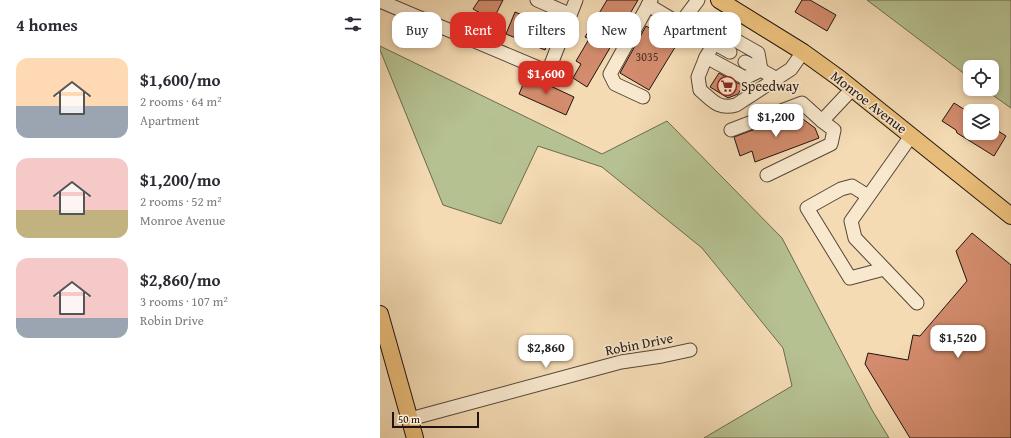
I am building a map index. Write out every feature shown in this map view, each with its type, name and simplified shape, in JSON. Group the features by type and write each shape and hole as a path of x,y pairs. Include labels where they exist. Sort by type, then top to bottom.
{"main road":[{"name":"Monroe Avenue","path":"719,0 803,52 852,89 1011,216"},
{"path":"380,314 415,438"}],"street":[{"path":"537,0 564,12"},
{"path":"570,12 576,0"},
{"path":"643,97 615,84 610,74 649,3 680,24 698,0"},
{"path":"380,1 548,72 557,48"},
{"path":"741,43 758,52 761,70"},
{"path":"711,48 698,77 700,90 721,107 736,105 775,78 791,69 803,52"},
{"path":"723,48 730,52"},
{"path":"706,57 745,78 761,70"},
{"path":"745,62 775,78"},
{"path":"822,120 852,89"},
{"path":"731,130 802,103 834,130 830,144 767,175"},
{"path":"911,136 851,221 854,238 917,303"},
{"path":"868,196 852,186 841,189 807,208 850,278 884,269"},
{"name":"Robin Drive","path":"410,419 621,362 690,350"}],"green space":[{"path":"867,0 1011,0 1011,108 994,96 999,96 999,60 963,60 963,73"},
{"path":"380,46 602,154 667,121 782,238 872,410 889,438 704,438 792,386 783,348 702,248 602,167 538,146 501,224 443,205 380,50"}],"building":[{"path":"479,0 503,0 497,12 478,12 473,9"},
{"path":"607,0 638,0 631,12 600,12"},
{"path":"802,0 810,0 836,15 827,31 795,12"},
{"path":"514,14 514,37 506,34"},
{"path":"646,26 649,28 649,48 675,48 649,90 620,73 634,48 641,48 641,35"},
{"path":"587,42 587,48 610,48 587,87 573,78 581,64 576,61"},
{"name":"Speedway","path":"719,73 743,86 738,94 728,98 710,87"},
{"path":"527,75 574,97 566,115 519,94"},
{"path":"954,103 963,109 963,137 957,133 956,130 942,121"},
{"path":"796,114 815,128 819,138 755,162 752,151 740,156 734,137"},
{"path":"999,132 1006,136 994,156 968,140 999,140"},
{"path":"972,233 1011,265 1011,438 910,438 865,364 868,353 908,360 913,335 920,336 967,281 956,251"}],"place":[{"name":"Speedway","path":"727,86"}]}
